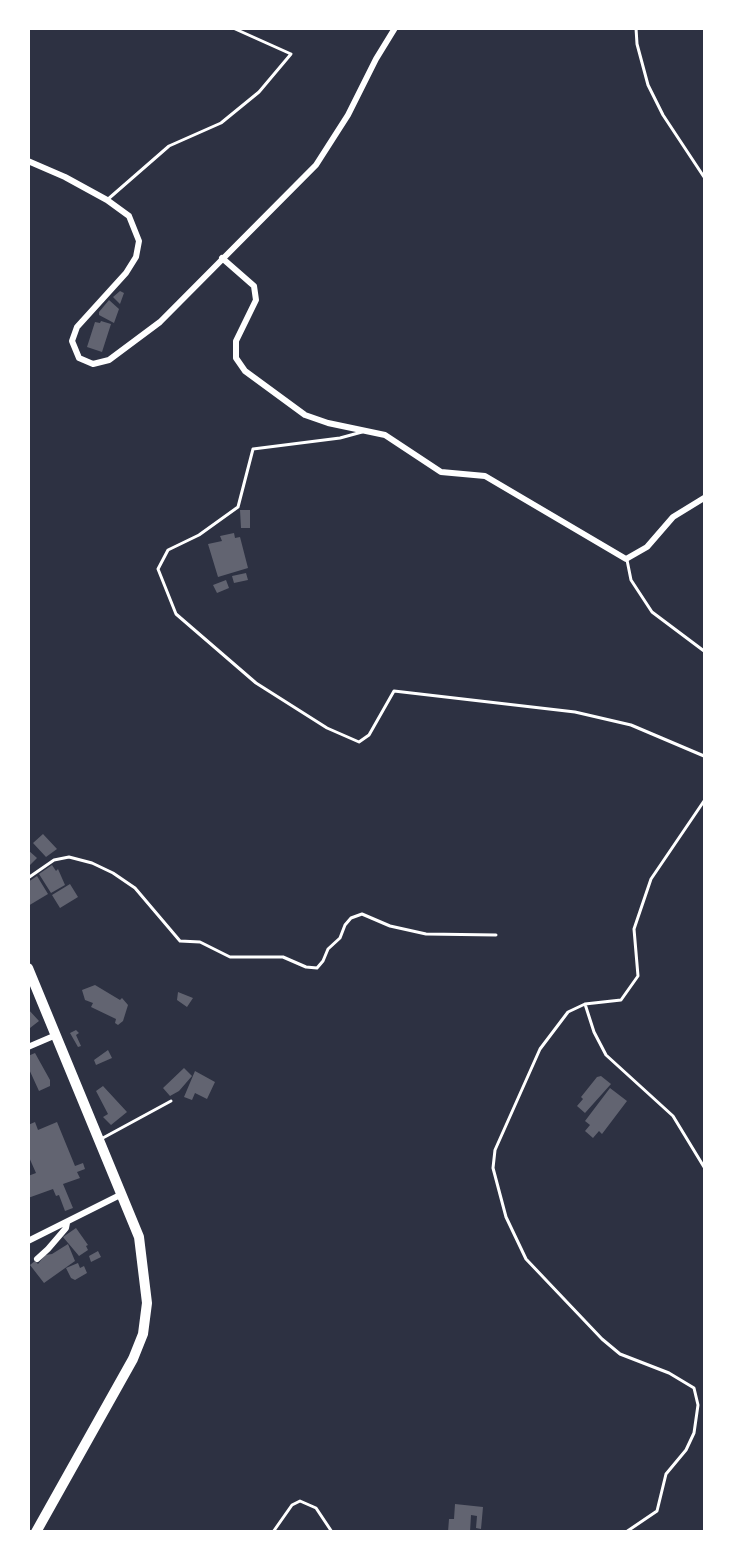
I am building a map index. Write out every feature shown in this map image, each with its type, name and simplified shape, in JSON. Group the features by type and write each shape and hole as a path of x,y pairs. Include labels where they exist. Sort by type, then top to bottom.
{"highway":[{"path":"28,968 139,1237 146,1279 147,1303 143,1334 133,1359 36,1532"}],"street":[{"path":"28,161 107,200 129,216 139,241 136,257 126,273 77,327 72,341 79,358 93,364 109,360 139,340 160,322 316,165 348,115 376,59 396,28"},
{"path":"222,258 254,286 256,300 236,341 236,358 245,371 306,415 328,423 367,431 397,442 441,472 485,476 626,559 647,547 673,517 705,498"},
{"path":"28,1047 57,1035"},
{"path":"28,1241 122,1194"},
{"path":"36,1258 48,1249 68,1223"}],"lane":[{"path":"107,200 169,146 221,123 259,92 291,54 233,28"},
{"path":"636,28 648,85 663,115 705,177"},
{"path":"367,431 340,438 254,449 238,507 199,535 168,550 158,569 176,614 256,683 327,728 359,742 369,735 394,690 575,712 631,725 705,756"},
{"path":"626,559 631,580 652,612 705,651"},
{"path":"626,1532 657,1511 666,1474 686,1450 694,1433 698,1405 694,1388 677,1377 620,1354 602,1339 526,1259 506,1216 493,1168 495,1150 504,1125 540,1049 568,1012 585,1004 621,1000 638,976 634,929 651,879 705,801"},
{"path":"28,878 54,860 69,857 92,863 113,873 135,888 180,942 200,942 230,957 283,957 306,967 317,968 351,918 362,914 390,926 426,934 496,935"},
{"path":"585,1004 594,1032 606,1055 673,1116 705,1167"},
{"path":"100,1140 171,1101"},
{"path":"273,1532 292,1505 300,1501 316,1508 332,1532"}],"building":[{"path":"120,291 124,293 120,304 113,297"},
{"path":"109,300 119,309 114,323 99,315"},
{"path":"101,321 111,324 102,352 87,347 95,322 100,323"},
{"path":"240,510 250,510 250,528 241,528"},
{"path":"234,533 235,538 240,537 248,568 218,577 208,544 222,541 220,536"},
{"path":"246,573 248,580 234,583 232,576"},
{"path":"226,580 229,588 217,593 213,585"},
{"path":"43,834 57,849 46,857 33,843"},
{"path":"28,850 37,858 28,867"},
{"path":"52,865 56,871 58,869 65,885 51,893 39,874"},
{"path":"37,876 48,894 28,906 28,882"},
{"path":"70,884 78,897 60,908 52,895"},
{"path":"95,985 120,1000 122,998 128,1005 123,1021 118,1025 115,1023 116,1019 91,1007 93,1003 85,1000 82,990"},
{"path":"178,992 193,998 187,1007 177,1000"},
{"path":"28,1009 39,1021 30,1028 28,1027"},
{"path":"76,1030 79,1033 76,1035 81,1046 78,1047 70,1033"},
{"path":"108,1050 112,1058 96,1065 94,1060"},
{"path":"35,1053 50,1080 50,1086 39,1091 28,1067 28,1056"},
{"path":"184,1068 192,1076 179,1091 170,1096 163,1088"},
{"path":"195,1071 215,1082 207,1099 195,1093 192,1100 184,1097"},
{"path":"601,1076 611,1084 585,1113 577,1106 583,1099 581,1097 597,1077"},
{"path":"103,1086 127,1112 111,1125 103,1117 108,1114 96,1091"},
{"path":"610,1088 627,1101 602,1134 599,1131 593,1138 585,1131 590,1125 585,1121"},
{"path":"35,1122 38,1130 57,1122 75,1166 83,1163 85,1169 77,1172 80,1178 63,1184 73,1208 65,1211 59,1195 56,1196 53,1189 28,1198 28,1176 36,1173 28,1155 28,1125"},
{"path":"76,1228 88,1245 86,1246 88,1250 79,1256 63,1237"},
{"path":"68,1244 75,1261 44,1283 30,1265 35,1261 38,1264 45,1255 52,1254"},
{"path":"98,1251 101,1257 91,1262 89,1256"},
{"path":"78,1263 80,1268 84,1266 87,1273 75,1280 71,1278 66,1268"},
{"path":"455,1504 483,1507 481,1529 476,1528 477,1516 471,1515 470,1532 448,1532 449,1519 454,1519"}]}
